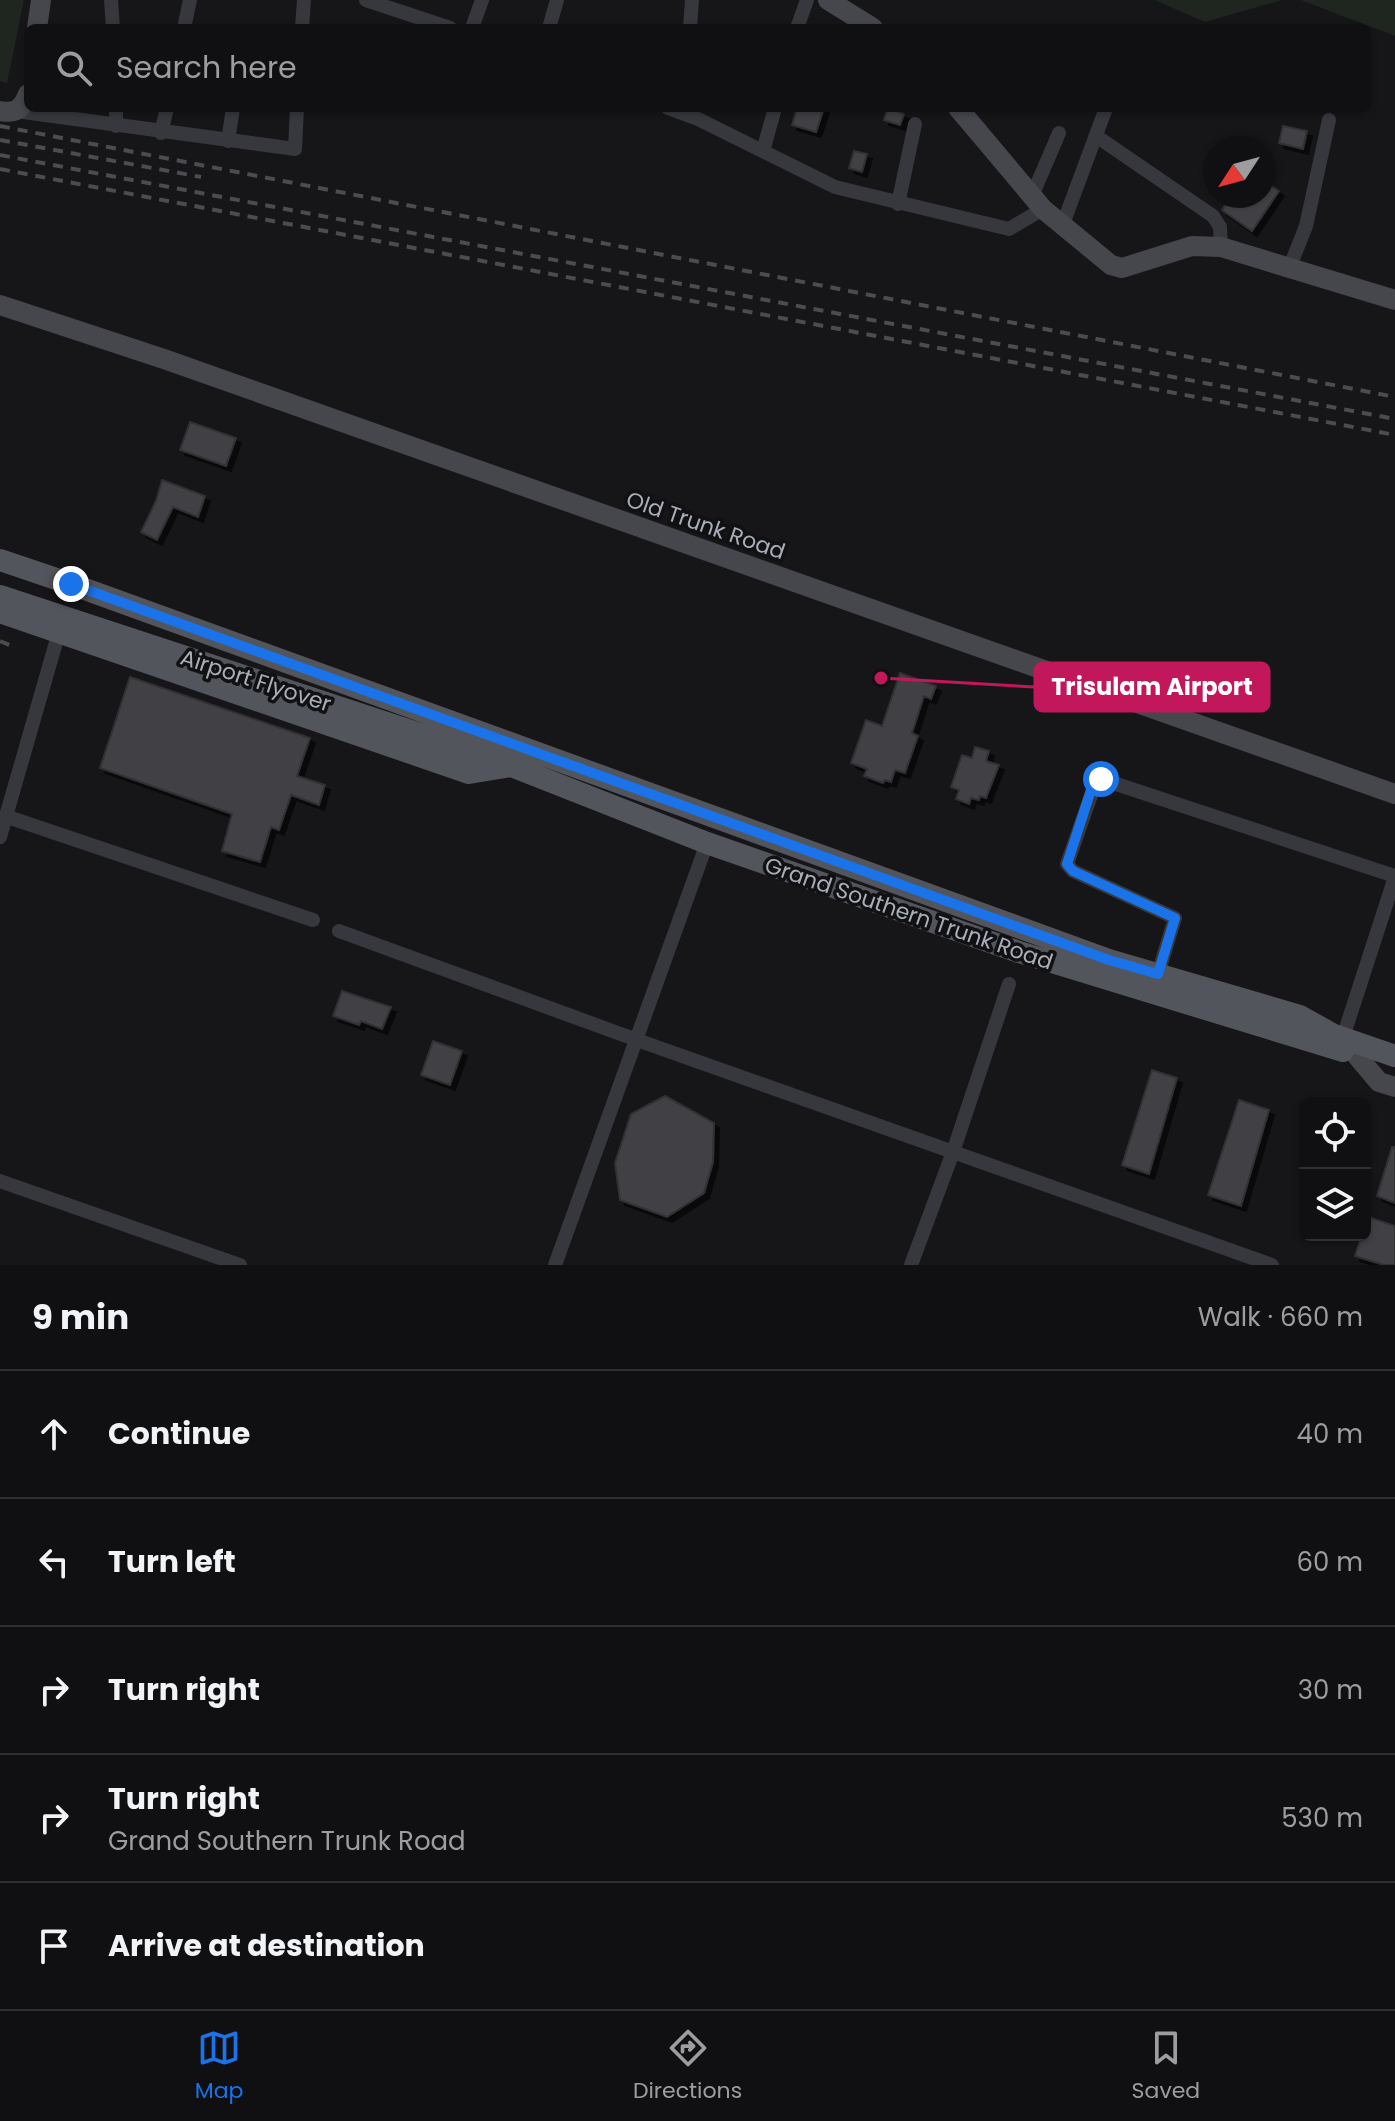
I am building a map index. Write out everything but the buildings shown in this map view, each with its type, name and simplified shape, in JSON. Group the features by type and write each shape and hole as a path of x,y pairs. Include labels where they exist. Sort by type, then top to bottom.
{"main road":[{"name":"Grand Southern Trunk Road","path":"0,560 1109,960 1300,1016 1393,1064"},
{"name":"Airport Flyover","path":"0,596 512,765"},
{"path":"0,612 469,773 512,765"},
{"name":"Grand Southern Trunk Road","path":"512,765 707,843 1019,952 1357,1056 1393,1064"}],"street":[{"path":"38,24 41,0"},
{"path":"111,0 113,24"},
{"path":"185,24 190,0"},
{"path":"302,24 304,0"},
{"path":"366,0 438,24"},
{"path":"473,24 482,0"},
{"path":"550,24 557,0"},
{"path":"690,24 692,0"},
{"path":"798,24 807,0"},
{"path":"828,0 867,24"},
{"path":"8,111 20,109 24,102"},
{"path":"8,111 295,149 297,112"},
{"path":"116,112 116,126"},
{"path":"161,133 166,112"},
{"path":"228,141 232,112"},
{"path":"680,112 835,187 1009,229 1037,203 1059,133"},
{"path":"763,151 774,112"},
{"path":"961,112 1037,203 1111,265 1122,268 1192,246 1221,247 1395,300"},
{"path":"1063,224 1105,112"},
{"path":"1289,269 1306,226 1329,120"},
{"path":"898,204 915,124"},
{"path":"1096,136 1213,216 1220,227 1221,247"},
{"name":"Old Trunk Road","path":"0,305 164,359 1395,794"},
{"path":"0,837 59,632"},
{"path":"1158,974 1175,918 1073,871 1067,864 1096,781 1101,779 1395,876 1346,1028"},
{"path":"8,817 313,920"},
{"path":"555,1265 707,843"},
{"path":"339,931 1243,1260 1272,1265"},
{"path":"911,1265 953,1152 1009,984"},
{"path":"1300,1016 1346,1028 1393,1064"},
{"path":"0,1181 240,1265"}],"shaded area":[{"path":"0,0 24,0 7,83 0,81"},
{"path":"1155,0 1282,0 1205,22"},
{"path":"1301,0 1395,0 1395,36 1371,27 1371,24"}],"railway":[{"path":"0,126 1395,397"},
{"path":"0,140 201,177"},
{"path":"0,155 1395,419"},
{"path":"0,169 1395,435"},
{"path":"0,641 12,646"}],"place":[{"name":"Trisulam Airport","path":"881,678"}],"route":[{"path":"71,584 1109,960 1158,974 1175,918 1073,871 1067,864 1093,784 1101,779"}]}
